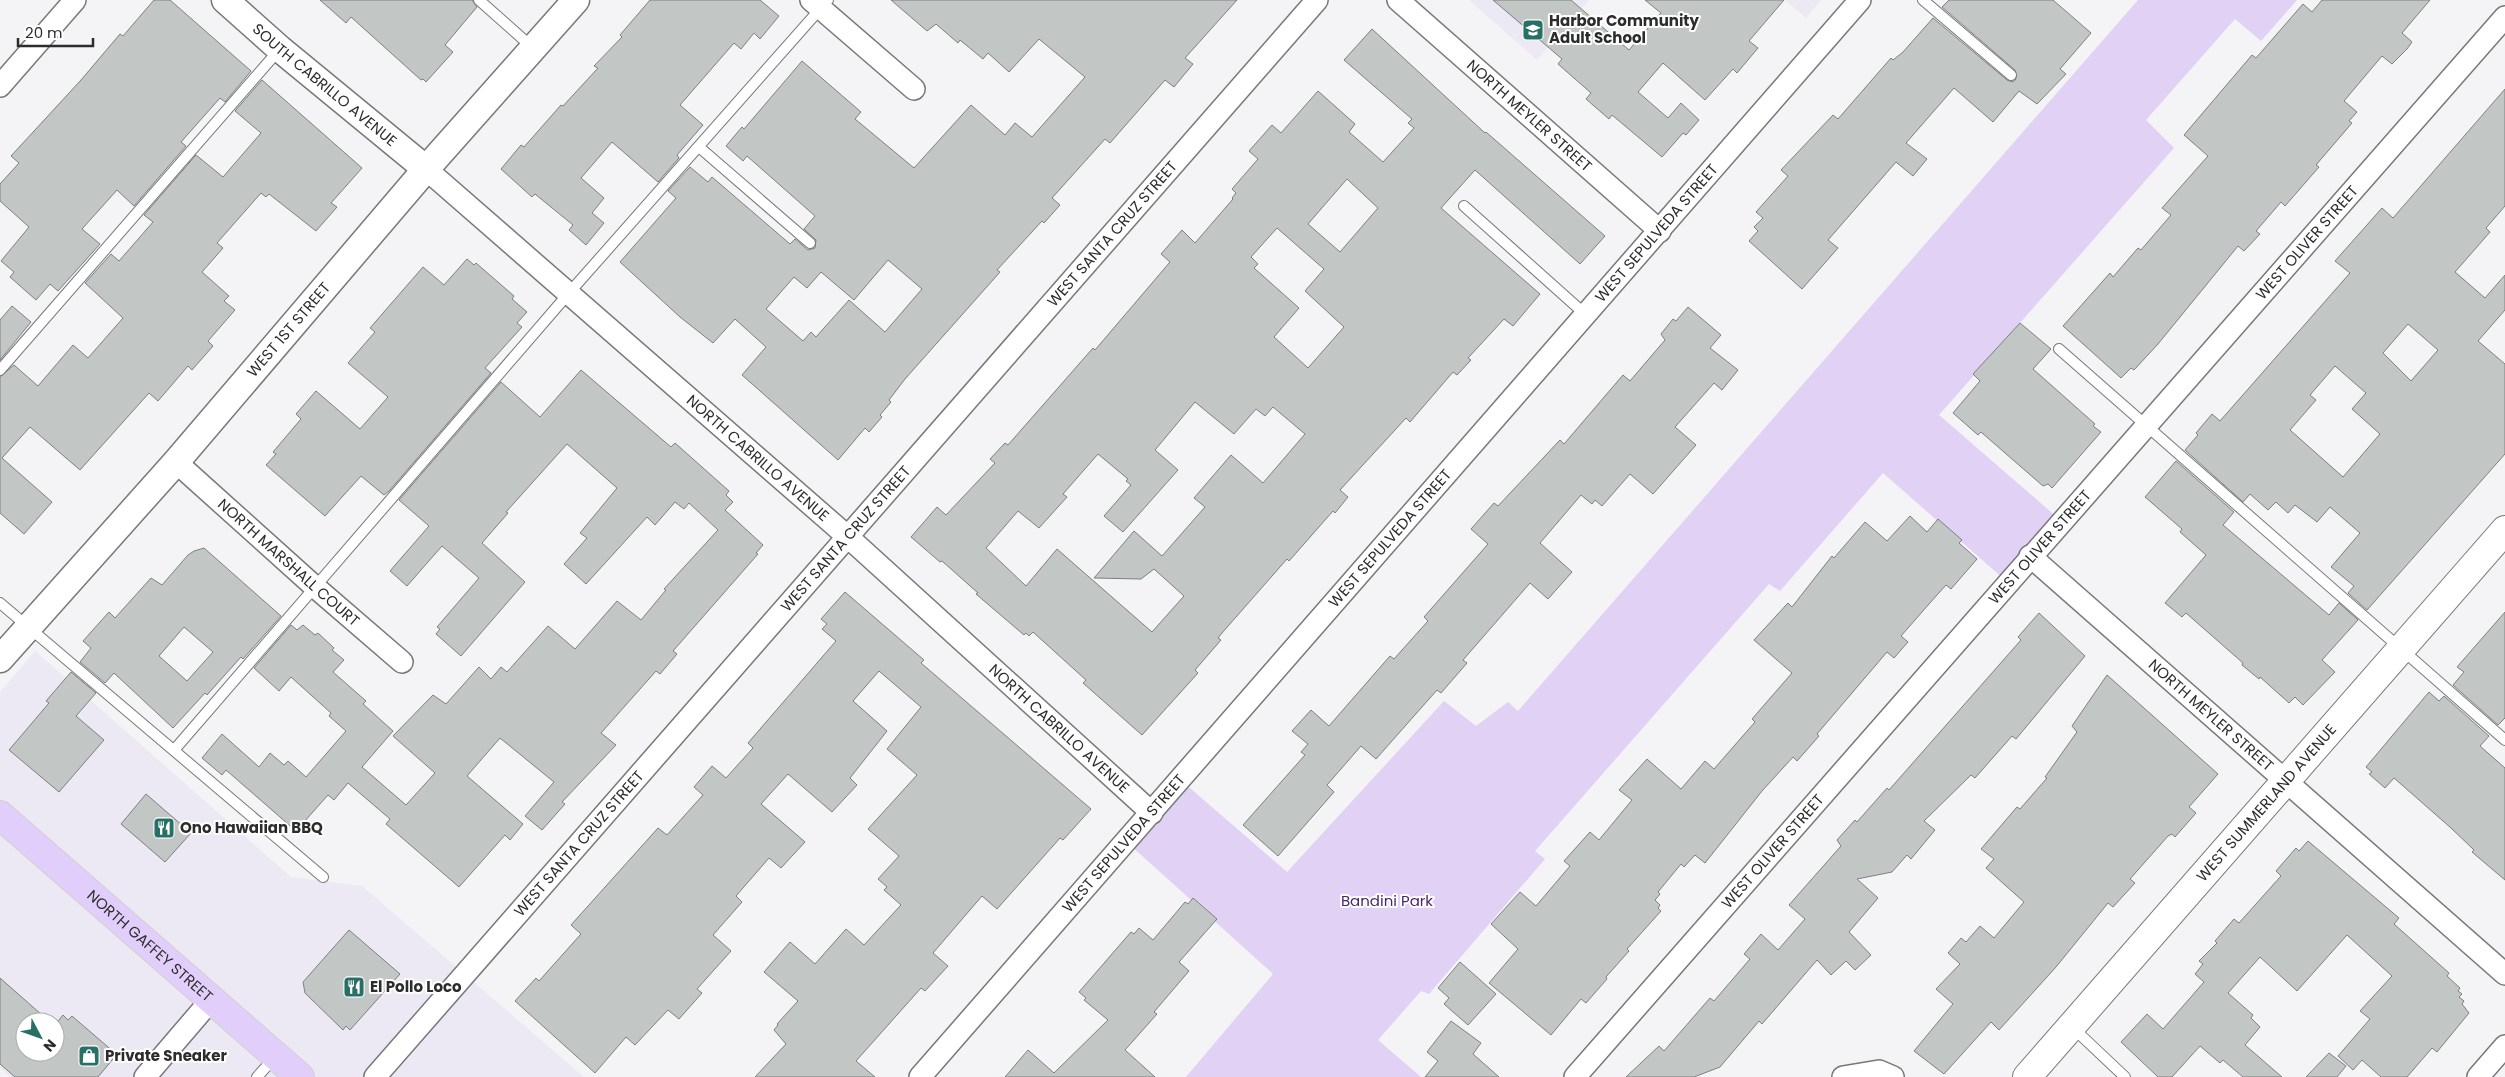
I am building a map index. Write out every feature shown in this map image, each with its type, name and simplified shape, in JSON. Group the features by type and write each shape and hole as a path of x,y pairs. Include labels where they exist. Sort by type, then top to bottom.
{"main road":[{"name":"WEST SUMMERLAND AVENUE","path":"2027,1077 2505,530"},
{"name":"NORTH GAFFEY STREET","path":"0,815 300,1077"}],"street":[{"path":"0,86 75,0"},
{"name":"SOUTH CABRILLO AVENUE","path":"225,0 280,49 426,169"},
{"name":"WEST 1ST STREET","path":"0,659 176,462 426,169 576,0"},
{"name":"WEST SANTA CRUZ STREET","path":"375,1077 1317,0"},
{"name":"NORTH MEYLER STREET","path":"1398,0 1660,231"},
{"name":"WEST SEPULVEDA STREET","path":"920,1077 1860,0"},
{"path":"820,3 914,88"},
{"name":"WEST OLIVER STREET","path":"1575,1077 2030,556 2505,17"},
{"name":"NORTH CABRILLO AVENUE","path":"426,169 848,536 1152,813"},
{"name":"NORTH MARSHALL COURT","path":"176,462 315,588 402,662"},
{"name":"NORTH MEYLER STREET","path":"2030,556 2505,974"},
{"path":"145,1077 211,1000"},
{"path":"2478,1077 2505,1046"},
{"path":"1843,1077 1879,1071 1893,1077"}],"lane":[{"path":"479,0 534,48"},
{"path":"1923,0 2011,75"},
{"path":"175,749 569,293 699,147 820,3"},
{"path":"0,370 280,49"},
{"path":"699,147 810,243"},
{"path":"1464,206 1586,315"},
{"path":"2059,350 2505,740"},
{"path":"0,603 175,749 323,877"},
{"path":"2071,1027 2125,1077"},
{"path":"257,1077 276,1056"}],"shaded area":[{"name":"Harbor Community Adult School","path":"1469,0 1589,0 1537,60"},
{"path":"1785,0 1821,0 1806,18"},
{"path":"35,651 291,877 362,886 584,1077 10,1077 0,1068 0,692"}],"green space":[{"name":"Bandini Park","path":"2138,0 2297,0 2261,41 2235,19 2146,120 2174,148 1939,415 2059,519 2005,580 1883,473 1780,591 1769,584 1535,851 1545,859 1429,994 1421,991 1378,1040 1421,1077 1186,1077 1273,974 1129,844 1183,782 1287,872 1444,701 1476,726 1508,702 1518,711"}],"building":[{"path":"154,0 170,0 251,71 225,102 220,98 181,142 186,146 134,206 117,190 82,229 100,244 58,291 50,284 36,300 10,277 14,272 1,261 29,227 0,201 0,184 19,163 11,156 81,80 120,34 123,36"},
{"path":"320,0 472,0 477,7 445,45 453,52 426,82 423,79 421,80 351,17 346,23"},
{"path":"650,0 760,0 779,16 760,39 754,33 741,49 734,43 680,105 703,125 677,155 679,158 658,182 612,142 581,178 604,198 592,213 604,223 586,245 569,230 573,225 535,194 532,197 501,169 521,145 524,147 561,105 563,106 598,68 594,66 622,37 620,35"},
{"path":"891,0 1237,0 1185,58 1193,64 1174,87 1165,80 1110,143 1105,139 1052,198 1060,205 1044,223 1042,221 997,270 1000,272 905,379 889,400 891,402 880,415 882,417 869,432 865,428 838,460 742,375 766,347 735,319 713,343 680,317 620,262 676,198 668,191 690,167 708,182 712,177 790,244 795,239 808,250 815,248 816,240 804,229 815,216 747,156 743,161 726,146 742,127 744,129 802,61 861,112 855,119 914,168 971,105 1005,135 1015,123 1032,137 1085,77 1039,39 1009,72 988,53 983,59 960,40 958,43 936,24 927,31","holes":["888,260 922,289 885,332 849,300 816,337 811,332 803,341 766,309 794,277 807,288 821,272 854,300"]},
{"path":"1493,0 1571,0 1629,50 1661,13 1645,0 1784,0 1749,41 1758,48 1737,73 1733,69 1705,100 1663,63 1638,92 1668,118 1681,103 1699,120 1686,135 1683,133 1662,157 1612,115 1609,119 1586,99 1591,93 1558,64 1562,59"},
{"path":"1949,0 2053,0 2091,33 2060,69 2066,74 2037,104 2019,91 1993,122 1954,88 1906,143 1927,159 1913,176 1896,162 1828,240 1838,248 1802,289 1749,241 1758,231 1754,227 1763,218 1756,212 1788,176 1781,170 1833,115 1838,119 1891,58 1893,60 1903,52 1933,18 2007,80 2013,82 2016,79 2015,70 1942,7"},
{"path":"2322,0 2430,0 2402,33 2412,42 2407,49 2392,64 2382,56 2344,101 2357,112 2349,121 2352,123 2316,165 2319,167 2285,206 2281,202 2256,231 2260,234 2244,251 2238,246 2158,344 2134,370 2131,368 2121,378 2063,326 2110,273 2113,277 2138,248 2141,250 2171,215 2162,208 2208,156 2184,135 2252,55 2256,58 2303,4 2312,12"},
{"path":"1372,29 1485,133 1605,236 1580,264 1475,170 1441,208 1540,294 1513,326 1504,319 1468,358 1471,360 1457,375 1453,372 1410,422 1406,418 1340,490 1348,497 1335,513 1333,511 1289,561 1287,559 1222,633 1218,638 1221,640 1195,670 1198,673 1142,735 1083,683 1086,680 1033,632 1029,636 1026,633 1024,635 976,594 978,593 942,561 940,562 911,537 937,507 946,515 995,463 990,459 1005,443 1008,445 1093,348 1095,350 1170,262 1161,254 1182,230 1195,243 1233,199 1236,193 1232,189 1258,159 1249,151 1272,125 1281,133 1318,91 1355,124 1349,132 1383,162 1414,128 1408,123 1412,119 1344,60","holes":["1347,179 1378,208 1340,252 1308,224","1277,228 1324,269 1305,291 1344,327 1308,368 1274,337 1299,308 1254,268 1258,264 1251,257","1195,402 1234,434 1256,409 1265,416 1273,407 1305,434 1263,483 1231,455 1194,498 1205,507 1162,556 1134,531 1094,578 1141,579 1154,569 1184,596 1152,632 1057,549 1026,586 986,548 1018,511 1039,528 1067,497 1063,494 1098,454 1128,479 1126,481 1131,485 1104,516 1123,532 1178,470 1155,450"]},
{"path":"262,80 362,168 331,203 337,207 316,231 269,194 266,197 261,193 217,243 223,248 202,272 229,296 224,301 235,310 208,341 213,346 192,370 188,366 158,401 149,393 80,470 30,427 2,458 52,502 24,534 0,513 0,377 14,365 38,386 73,345 88,358 123,318 85,283 111,254 119,261 153,222 144,215 196,155 223,177 261,133 235,111"},
{"path":"2505,89 2505,206 2486,228 2490,232 2455,272 2485,298 2505,275 2505,310 2478,341 2505,364 2505,454 2367,610 2348,593 2354,586 2331,567 2360,533 2330,507 2317,522 2295,505 2288,513 2276,502 2268,510 2250,494 2243,502 2185,450 2212,414 2220,421 2350,273 2335,261 2382,208 2393,218","holes":["2408,324 2438,350 2411,381 2383,353","2335,366 2366,393 2352,409 2380,434 2343,477 2290,430 2316,400 2310,395"]},
{"path":"467,259 474,265 476,263 514,296 512,299 527,312 517,323 522,327 485,368 491,373 389,491 384,495 361,476 325,516 266,465 276,454 273,452 301,419 296,414 316,391 360,429 388,397 348,363 375,332 370,328 423,267 444,285"},
{"path":"12,306 31,322 0,360 0,320"},
{"path":"1688,307 1721,335 1710,348 1738,370 1722,390 1714,383 1675,427 1696,445 1653,494 1630,474 1602,506 1595,500 1592,504 1581,495 1540,543 1572,572 1548,599 1530,583 1463,660 1467,663 1441,693 1437,690 1376,759 1361,746 1327,785 1334,792 1278,856 1243,825 1305,755 1301,752 1308,744 1292,731 1311,710 1329,726 1390,656 1394,659 1428,621 1424,617 1488,544 1471,529 1494,503 1498,506 1560,440 1564,444 1623,375 1630,381 1665,340 1661,334 1673,319 1676,321"},
{"path":"2020,323 2051,349 2033,369 2095,424 2093,426 2101,432 2052,488 2048,484 2043,486 1981,432 1978,435 1953,413 1980,381 1973,374"},
{"path":"581,370 671,447 675,443 729,491 726,495 733,502 725,510 763,545 756,553 758,554 673,651 677,654 660,674 656,671 601,733 616,745 562,802 565,804 542,830 525,816 554,782 500,738 467,776 523,824 510,840 505,835 459,887 386,824 390,819 348,783 334,800 328,795 296,831 226,770 222,775 202,758 222,734 259,767 270,753 284,765 288,761 306,777 346,731 329,716 331,713 291,677 279,691 254,668 291,625 297,630 303,625 315,635 318,633 334,648 332,650 344,660 333,672 366,701 363,704 393,731 362,767 406,805 435,773 393,736 433,695 446,704 479,667 491,679 501,667 507,672 548,626 575,649 617,601 641,620 666,590 664,589 718,530 689,503 684,509 675,502 655,525 647,517 586,584 564,564 587,538 580,533 617,488 567,444 506,512 508,513 482,543 525,582 461,656 436,634 440,629 437,627 479,578 442,546 407,586 390,571 429,526 399,500 501,382 540,417"},
{"path":"2176,461 2234,512 2223,525 2329,615 2339,603 2358,620 2322,660 2335,672 2303,705 2295,697 2289,703 2260,677 2259,679 2242,665 2243,663 2186,613 2182,617 2165,603 2206,555 2180,532 2182,529 2145,497"},
{"path":"1910,516 1927,532 1938,519 1962,540 1959,543 1977,559 1951,589 1946,585 1901,636 1908,642 1894,658 1887,652 1817,734 1819,736 1797,761 1793,757 1762,791 1705,863 1695,855 1684,867 1681,864 1658,892 1660,894 1655,900 1660,905 1658,908 1661,911 1627,949 1629,951 1586,1003 1581,999 1551,1035 1489,983 1518,949 1491,924 1520,892 1536,906 1570,866 1564,861 1590,832 1599,840 1632,800 1619,790 1647,759 1681,789 1705,761 1714,769 1755,722 1752,719 1792,673 1754,640 1788,603 1792,607 1832,556 1834,558 1865,522 1887,541"},
{"path":"204,548 281,616 243,659 241,657 207,695 205,693 173,728 114,673 105,683 80,662 91,648 83,641 109,612 115,618 151,578 162,585 188,555","holes":["184,627 213,652 187,681 159,656"]},
{"path":"845,592 924,660 921,663 1091,809 1063,840 1060,838 997,909 982,896 933,953 948,966 925,991 921,988 856,1061 875,1077 755,1077 786,1044 774,1030 777,1024 798,1001 764,972 790,942 815,964 846,929 864,945 901,905 884,890 887,887 878,879 899,856 868,829 917,775 887,749 921,707 879,671 853,701 887,731 850,778 857,785 832,812 788,774 761,804 805,842 781,868 769,858 736,896 742,902 713,935 731,951 697,989 702,993 679,1019 668,1010 635,1045 626,1037 595,1073 515,1001 536,978 539,981 581,934 571,925 658,828 667,835 703,795 694,787 712,766 726,778 753,748 748,743 836,641 822,629 827,624 821,619"},
{"path":"2505,612 2505,718 2498,725 2453,685 2464,672 2457,667"},
{"path":"2039,613 2085,656 2016,739 2012,736 1975,778 1971,775 1924,821 1935,830 1911,859 1907,855 1892,872 1857,879 1878,898 1849,932 1871,955 1855,970 1846,961 1831,975 1817,960 1762,1024 1759,1021 1720,1067 1694,1077 1626,1077 1659,1046 1664,1051 1710,998 1714,1001 1750,959 1744,954 1761,934 1778,950 1805,919 1789,905 1841,846 1837,840 1855,820 1857,822 1887,788 1889,790 2021,640 2018,637"},
{"path":"71,672 96,693 76,716 104,740 59,792 9,750 49,703 46,701"},
{"path":"2107,675 2218,774 2189,807 2196,813 2175,837 2172,834 2168,836 2130,879 2135,883 2113,907 2108,903 2056,967 1999,1030 1991,1022 1944,1074 1914,1051 1953,1004 1936,989 1960,964 1948,953 1961,938 1966,942 1980,926 1994,938 2024,902 1986,868 1994,859 1981,849 2017,807 2020,809 2047,778 2045,777 2077,732 2072,726"},
{"path":"2429,692 2439,701 2444,696 2489,736 2480,746 2505,768 2505,880 2472,852 2474,850 2451,828 2394,778 2385,788 2369,774 2372,772 2366,767"},
{"path":"146,794 191,833 165,862 121,824"},
{"path":"2308,841 2399,918 2394,924 2449,973 2447,976 2460,988 2458,991 2462,994 2459,997 2464,1001 2462,1004 2469,1013 2437,1052 2432,1048 2407,1077 2381,1077 2362,1060 2353,1070 2338,1056 2370,1019 2360,1011 2392,976 2347,935 2297,991 2260,957 2228,993 2253,1015 2251,1018 2260,1027 2245,1045 2282,1077 2243,1077 2223,1060 2220,1063 2200,1046 2172,1077 2158,1077 2121,1042 2147,1014 2163,1029 2204,982 2195,974 2203,964 2199,961 2217,943 2215,941 2234,919 2239,923 2281,876 2276,871 2296,848 2299,851"},
{"path":"1193,898 1217,919 1179,962 1189,971 1154,1012 1157,1014 1125,1050 1155,1077 1005,1077 1028,1050 1054,1073 1108,1020 1084,1000 1086,998 1079,992 1131,932 1134,934 1139,928 1153,940 1185,902 1188,904"},
{"path":"349,930 400,974 350,1030 346,1026 343,1030 305,993 303,982"},
{"path":"1460,962 1496,994 1468,1025 1444,1004 1449,998 1438,988"},
{"path":"0,978 39,1012 15,1012 15,1062 65,1062 65,1017 68,1020 72,1016 115,1053 111,1058 113,1059 98,1077 15,1077 0,1064"},
{"path":"1451,1021 1481,1043 1473,1054 1499,1077 1425,1077 1438,1061 1427,1052"},
{"path":"2329,1053 2346,1066 2337,1077 2306,1077"}],"place":[{"name":"Harbor Community Adult School","path":"1533,30"},
{"name":"Ono Hawaiian BBQ","path":"164,828"},
{"name":"El Pollo Loco","path":"354,987"},
{"name":"Private Sneaker","path":"89,1056"}]}
